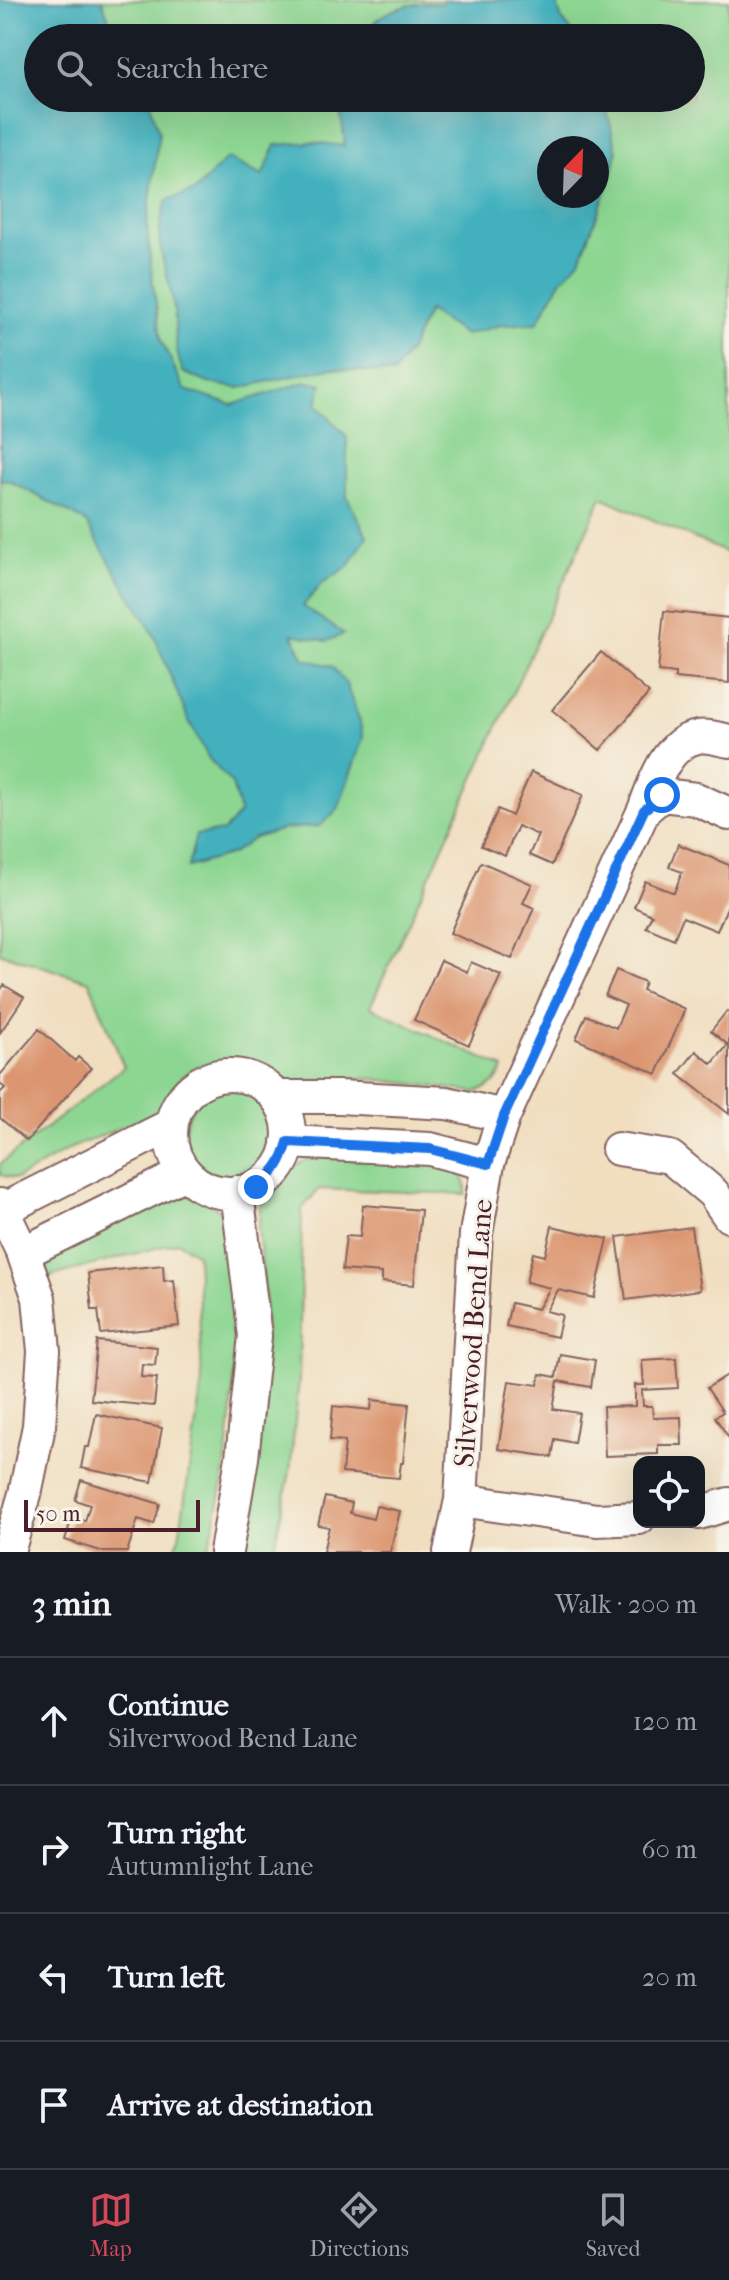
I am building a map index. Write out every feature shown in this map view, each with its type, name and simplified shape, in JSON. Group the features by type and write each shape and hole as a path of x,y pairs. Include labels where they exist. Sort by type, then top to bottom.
{"street":[{"name":"Silverwood Bend Lane","path":"450,1552 461,1500 476,1234 488,1164 504,1116 644,810 660,768 676,750 697,737 729,741"},
{"path":"644,810 662,795 696,799 729,814"},
{"path":"231,1075 263,1085 276,1097 284,1110 288,1142 283,1161 271,1176 256,1187 237,1192 218,1192 200,1185 185,1173 176,1159 171,1142 171,1125 185,1095 198,1084 214,1077 231,1075"},
{"path":"276,1097 447,1103 504,1116"},
{"path":"8,1552 25,1494 39,1426 44,1351 39,1298 2,1207 171,1125"},
{"path":"288,1142 430,1149 488,1164"},
{"path":"618,1149 670,1157 713,1193 729,1216"},
{"path":"23,1253 185,1173"},
{"path":"226,1552 242,1458 255,1336 237,1192"},
{"path":"461,1500 597,1520 633,1518"},
{"path":"705,1511 729,1504"}],"green space":[{"path":"0,0 729,0 729,554 602,497 370,1007 504,1068 499,1077 493,1084 475,1092 366,1078 289,1082 257,1066 237,1061 216,1061 196,1067 182,1077 156,1113 71,1148 17,1179 0,1175 0,1164 124,1067 89,981 0,953"},
{"path":"230,1088 247,1091 262,1101 272,1116 275,1133 272,1150 262,1165 247,1175 230,1178 213,1175 198,1165 188,1150 185,1133 188,1116 198,1101 213,1091"},
{"path":"313,1156 450,1165 463,1177 466,1194 319,1189 302,1209 299,1380 290,1472 273,1552 238,1552 257,1468 264,1380 265,1296 258,1227 261,1204 295,1166"},
{"path":"169,1191 194,1196 217,1208 230,1226 232,1239 234,1379 228,1449 207,1552 174,1552 179,1538 202,1382 197,1254 178,1242 45,1278 43,1265 50,1251"}],"water":[{"path":"0,0 102,0 110,24 24,24 24,112 153,112 159,133 147,223 151,269 161,340 185,390 232,405 305,382 322,384 317,404 347,437 347,497 367,536 349,566 321,584 303,606 344,634 327,641 292,634 304,659 332,666 346,684 360,722 363,738 338,809 320,826 285,829 254,838 232,854 188,867 196,835 224,831 240,813 232,784 209,759 188,719 154,635 85,521 8,480 0,480"},
{"path":"443,0 556,0 566,24 373,24 397,9 420,4 442,4"},
{"path":"341,112 607,112 617,152 609,184 609,136 537,136 537,208 600,208 580,260 562,279 537,323 501,325 465,335 428,311 410,350 393,374 330,368 239,388 208,383 183,372 177,348 172,294 160,244 162,216 167,200 195,191 227,158 262,176 276,145 313,142 344,146"}],"building":[{"path":"664,611 729,618 729,683 675,678 675,673 658,671"},
{"path":"601,652 649,693 600,750 552,710"},
{"path":"531,772 583,795 552,865 529,855 538,835 518,826 505,856 481,846 498,809 512,816"},
{"path":"678,844 729,865 729,903 717,931 683,917 674,939 646,927 652,915 634,907 645,881 674,893 682,872 669,867"},
{"path":"481,862 532,884 523,903 534,908 512,959 450,933"},
{"path":"441,960 467,972 471,962 501,975 469,1045 414,1020"},
{"path":"616,970 645,982 642,990 685,1009 657,1074 576,1039 586,1015 616,1028 626,1005 605,996"},
{"path":"4,985 24,997 0,1033 0,991"},
{"path":"727,1011 729,1013 729,1114 678,1074 696,1051 712,1064 728,1045 711,1031"},
{"path":"39,1029 75,1061 78,1057 91,1068 27,1141 0,1118 0,1093 5,1088 0,1084 0,1075"},
{"path":"363,1205 421,1210 414,1285 382,1282 382,1273 342,1270 346,1236 360,1237"},
{"path":"552,1226 608,1239 594,1298 558,1290 546,1311 562,1315 557,1337 506,1326 511,1303 538,1309 550,1288 526,1282 533,1253 545,1256"},
{"path":"691,1227 700,1290 626,1300 617,1237"},
{"path":"163,1265 164,1281 174,1280 179,1326 101,1334 98,1310 92,1310 88,1273"},
{"path":"97,1341 157,1347 155,1365 142,1364 141,1377 157,1378 154,1406 91,1400"},
{"path":"560,1354 595,1360 591,1387 558,1381 553,1409 579,1413 574,1443 555,1439 552,1457 498,1449 509,1381 538,1385 540,1374 556,1377"},
{"path":"676,1358 678,1388 642,1390 643,1406 652,1406 653,1418 681,1417 682,1445 658,1445 658,1454 605,1456 603,1407 635,1406 635,1385 644,1385 642,1360"},
{"path":"729,1374 729,1438 715,1417 723,1412 707,1388"},
{"path":"372,1400 409,1404 399,1478 342,1473 345,1441 330,1440 333,1406 371,1410"},
{"path":"96,1414 162,1428 152,1482 81,1468"},
{"path":"81,1480 160,1504 154,1524 138,1519 127,1552 104,1552 65,1540 72,1517 85,1521 90,1505 75,1500"},
{"path":"325,1497 352,1503 350,1513 373,1519 376,1506 400,1511 390,1552 323,1552 329,1527 318,1525"}],"route":[{"path":"256,1187 271,1176 283,1161 288,1142 430,1149 488,1164 504,1116 644,810 662,795"}]}
